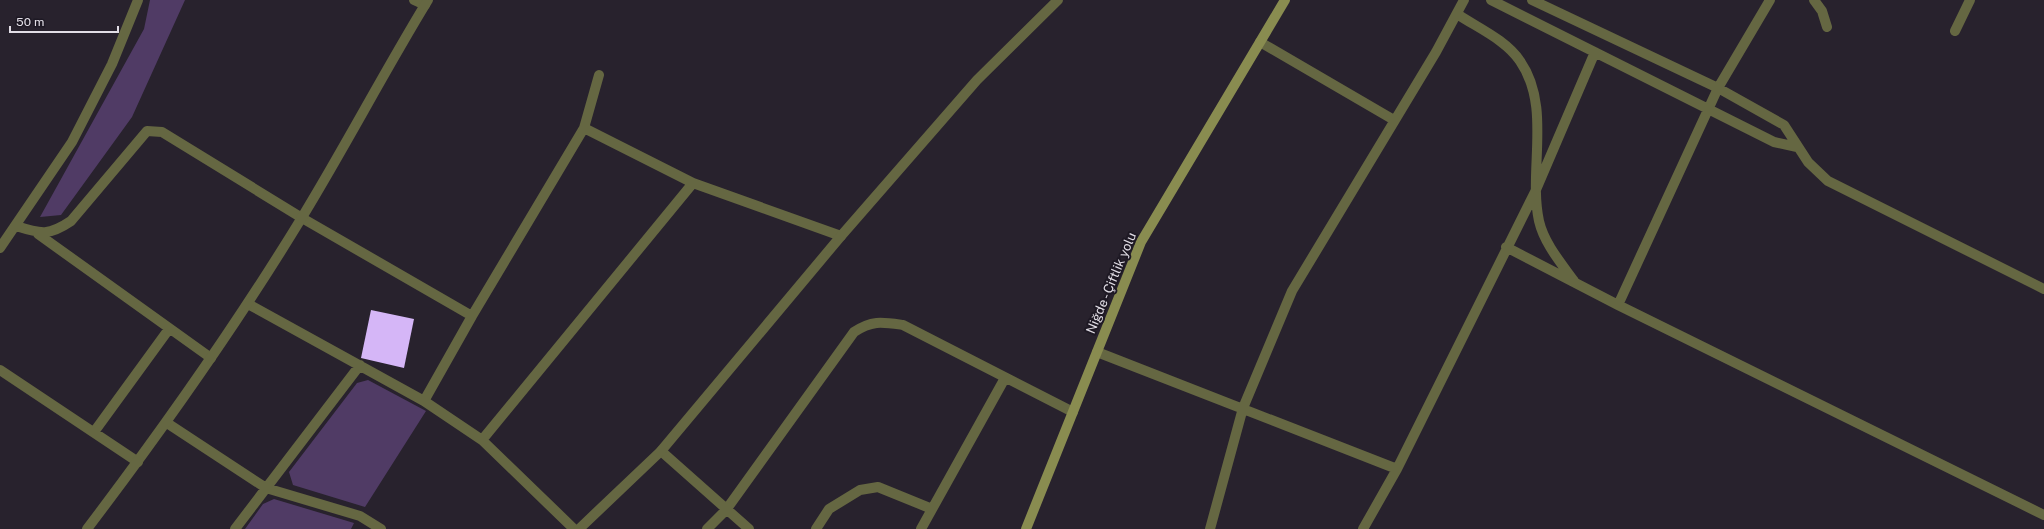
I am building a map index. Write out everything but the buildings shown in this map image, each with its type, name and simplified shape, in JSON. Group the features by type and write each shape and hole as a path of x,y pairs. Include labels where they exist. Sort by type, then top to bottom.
{"main road":[{"name":"Niğde - Çiftlik yolu","path":"1026,529 1141,242 1285,0"}],"street":[{"path":"0,248 72,142 112,64 138,0"},
{"path":"86,529 167,423 248,304 302,218 426,3 414,0"},
{"path":"579,529 661,451 841,236 977,80 1058,0"},
{"path":"1210,529 1243,408 1292,291 1464,0"},
{"path":"1490,0 1709,108 1774,142 1797,147"},
{"path":"1532,0 1718,88 1784,125 1808,162 1828,181 2044,289"},
{"path":"1618,305 1718,88 1770,0"},
{"path":"1814,0 1822,11 1827,27"},
{"path":"1955,31 1970,0"},
{"path":"1457,14 1509,48 1521,61 1533,87 1538,136 1535,192 1539,222 1545,236 1575,283"},
{"path":"1260,42 1394,120"},
{"path":"1363,529 1397,469 1506,247 1535,192 1595,52"},
{"path":"424,401 472,316 584,128 599,75"},
{"path":"584,128 693,183 841,236"},
{"path":"38,234 58,230 71,221 147,131 162,132 302,218 472,316"},
{"path":"482,440 693,183"},
{"path":"16,226 38,234 211,358"},
{"path":"1506,247 1618,305 2044,515"},
{"path":"248,304 424,401 482,440 574,529"},
{"path":"707,529 726,510 854,332 867,324 885,322 903,325 1072,412"},
{"path":"94,432 169,329"},
{"path":"1097,352 1397,469"},
{"path":"235,529 360,365"},
{"path":"0,370 138,462"},
{"path":"921,529 1005,378"},
{"path":"167,423 266,488 360,516 381,529"},
{"path":"661,451 749,529"},
{"path":"816,529 829,509 860,490 878,486 932,509"}],"shaded area":[{"path":"150,0 185,0 132,117 61,215 40,217 144,29"},
{"path":"368,380 426,411 365,507 293,485 289,472 357,383"},
{"path":"274,499 354,523 351,529 245,529 263,504"}]}
